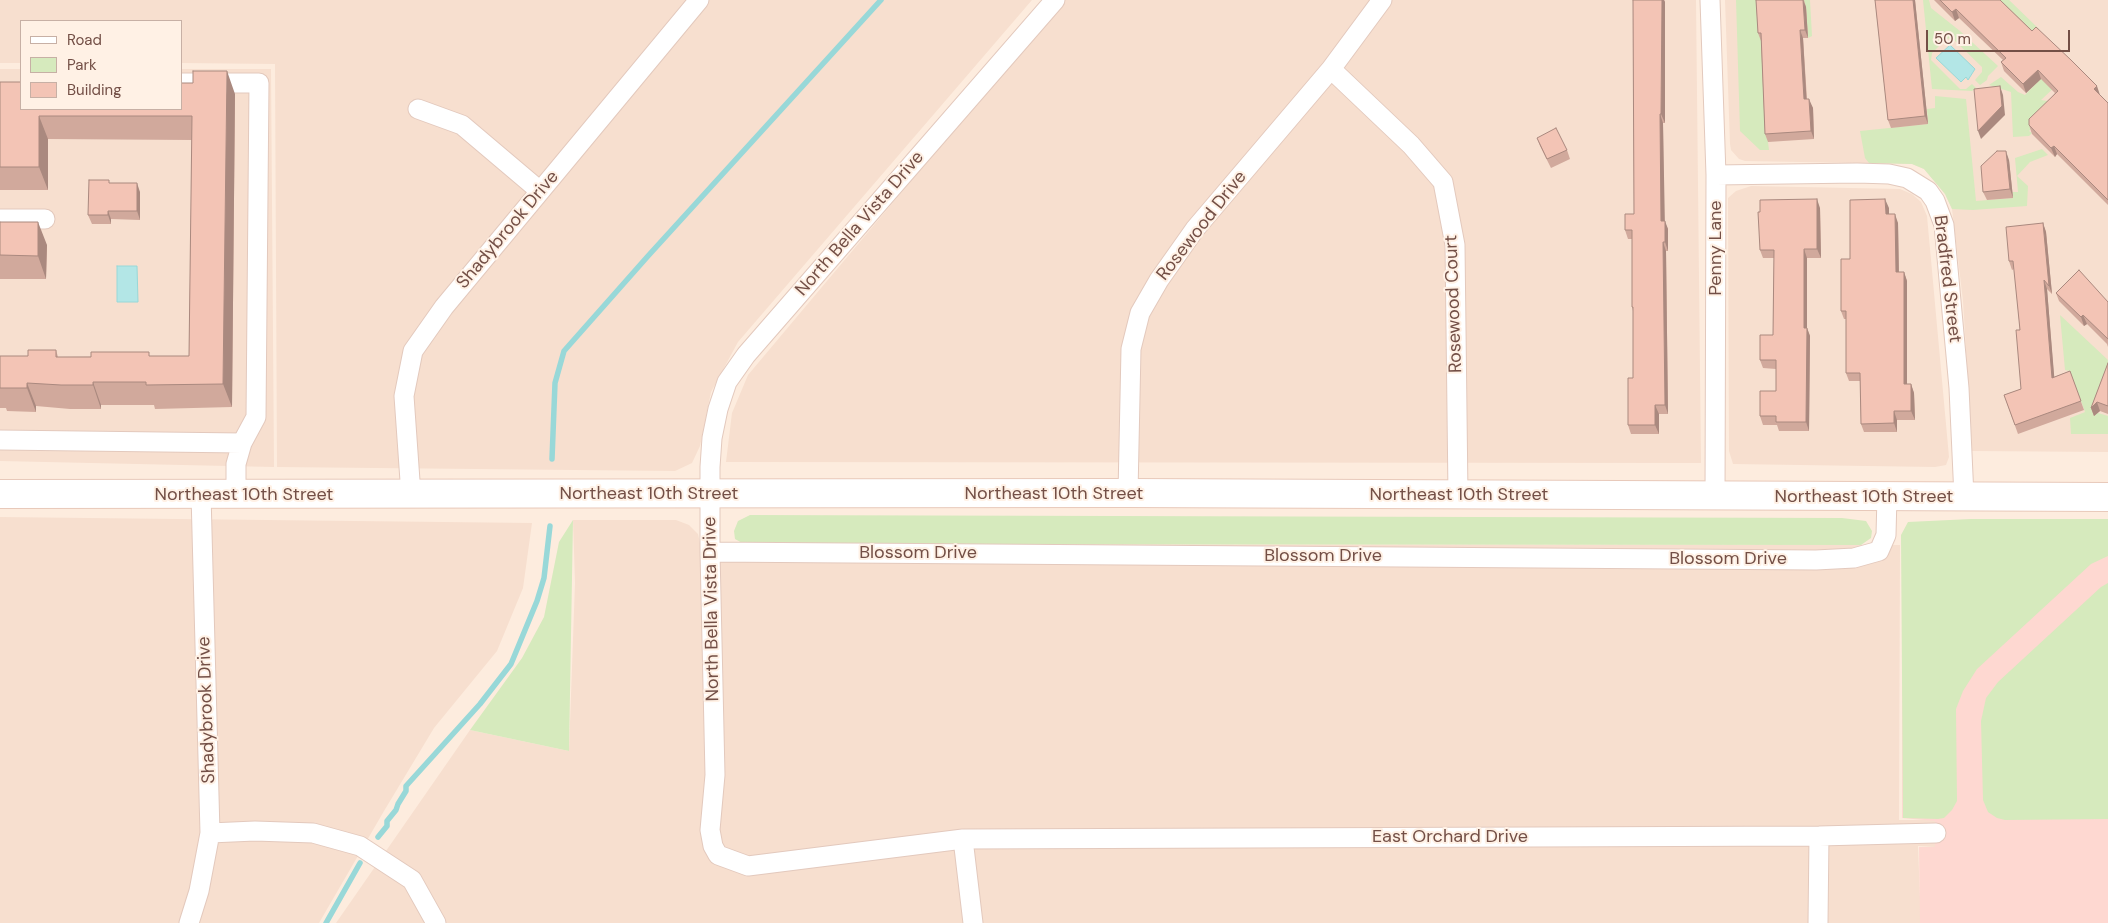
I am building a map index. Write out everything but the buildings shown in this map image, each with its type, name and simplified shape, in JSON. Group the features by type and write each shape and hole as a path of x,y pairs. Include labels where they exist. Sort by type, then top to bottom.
{"main road":[{"name":"Northeast 10th Street","path":"0,494 1128,494 2108,497"}],"street":[{"name":"Shadybrook Drive","path":"411,495 404,396 413,351 444,307 699,0"},
{"name":"North Bella Vista Drive","path":"963,838 748,866 718,855 713,846 710,830 715,775 710,552 712,438 718,408 727,382 746,355 1055,0"},
{"name":"Rosewood Drive","path":"1128,494 1132,349 1140,313 1159,280 1195,229 1331,69 1382,0"},
{"name":"Penny Lane","path":"1710,0 1716,175 1715,496"},
{"name":"Rosewood Court","path":"1331,69 1411,144 1443,182 1455,245 1458,495"},
{"path":"182,83 259,83 256,417 242,443 236,464 236,494"},
{"path":"418,109 462,124 540,191"},
{"name":"Bradfred Street","path":"1716,175 1888,174 1907,178 1928,191 1935,200 1944,225 1958,388 1964,497"},
{"path":"0,219 45,219"},
{"path":"0,440 242,443"},
{"name":"Shadybrook Drive","path":"190,923 199,891 210,833 201,494"},
{"name":"Blossom Drive","path":"710,552 1816,560 1854,558 1879,551 1886,535 1887,496"},
{"path":"210,833 255,831 313,833 360,846 412,880 436,923"},
{"name":"East Orchard Drive","path":"963,838 1819,836 1936,833"},
{"path":"1818,923 1819,836"},
{"path":"963,838 973,923"}],"shaded area":[{"path":"0,0 1032,0 738,342 711,392 700,446 692,463 675,471 277,467 275,64 182,63 182,20 20,20 20,63 0,63"},
{"path":"1063,0 1696,0 1701,463 726,462 732,413 748,375"},
{"path":"1725,0 2108,0 2108,452 1972,451 1963,301 1952,209 1945,194 1924,169 1912,164 1745,161 1739,159 1731,150 1730,144"},
{"path":"0,69 20,69 20,110 182,110 182,69 271,69 274,467 0,461"},
{"path":"1751,186 1900,189 1912,194 1921,202 1927,216 1949,457 1946,465 1935,467 1733,464 1729,451 1728,198 1736,191"},
{"path":"0,517 532,523 523,588 497,651 434,728 319,923 0,923"},
{"path":"573,520 676,520 689,525 698,534 700,543 735,544 1900,545 1899,820 1935,820 1935,847 1918,846 1921,923 336,923 470,730 569,751 575,583"},
{"path":"1902,544 2108,544 2108,923 1920,923 1919,847 1935,847 1935,821 1902,818"}],"green space":[{"path":"1736,0 1810,0 1812,36 1808,38 1806,7 1768,142 1769,150 1760,150 1740,131"},
{"path":"1923,0 1929,0 1931,8 1960,31 1998,66 1988,76 1987,80 1980,85 1975,80 1982,72 1982,67 1952,38 1946,39 1932,53 1931,60 1960,89 1966,89 1972,84 1976,88 1972,91 1932,89"},
{"path":"1995,0 2009,0 2039,29 2032,35"},
{"path":"2061,58 2074,69 2041,100 2053,102 2051,109 2029,131 2032,133 2029,136 2013,137 2011,92 1989,85 2001,77 2018,92 2025,95"},
{"path":"1935,96 1966,99 1976,201 2013,198 2012,192 2018,192 2015,158 2042,149 2048,155 2030,162 2017,176 2028,186 2027,206 1973,210 1952,209 1945,194 1924,169 1912,164 1869,163 1865,158 1860,131 1928,124 1927,109 1935,108"},
{"path":"2060,315 2108,360 2108,369 2095,412 2108,416 2108,434 2071,434 2070,418 2085,412 2070,371 2065,370"},
{"path":"750,515 1842,518 1866,521 1872,531 1871,538 1861,545 744,544 735,539 734,531 738,521"},
{"path":"1971,519 2108,519 2108,556 2091,564 1977,669 1963,691 1956,709 1957,801 1952,810 1944,818 1938,819 1903,818 1901,535 1908,522"},
{"path":"573,520 569,751 470,730 522,658 544,617 559,542"},
{"path":"2108,583 2108,819 2005,820 1997,818 1988,812 1983,800 1981,721 1986,698 1998,682 2101,587"}],"water":[{"path":"1950,45 1975,69 1968,80 1966,77 1961,82 1936,58"},
{"path":"117,266 137,266 138,302 117,302"}],"waterway":[{"path":"552,459 555,383 564,351 881,0"},
{"path":"378,837 396,810 406,791 406,786 480,704 511,664 537,601 544,578 550,526"},
{"path":"326,923 360,863"}]}
